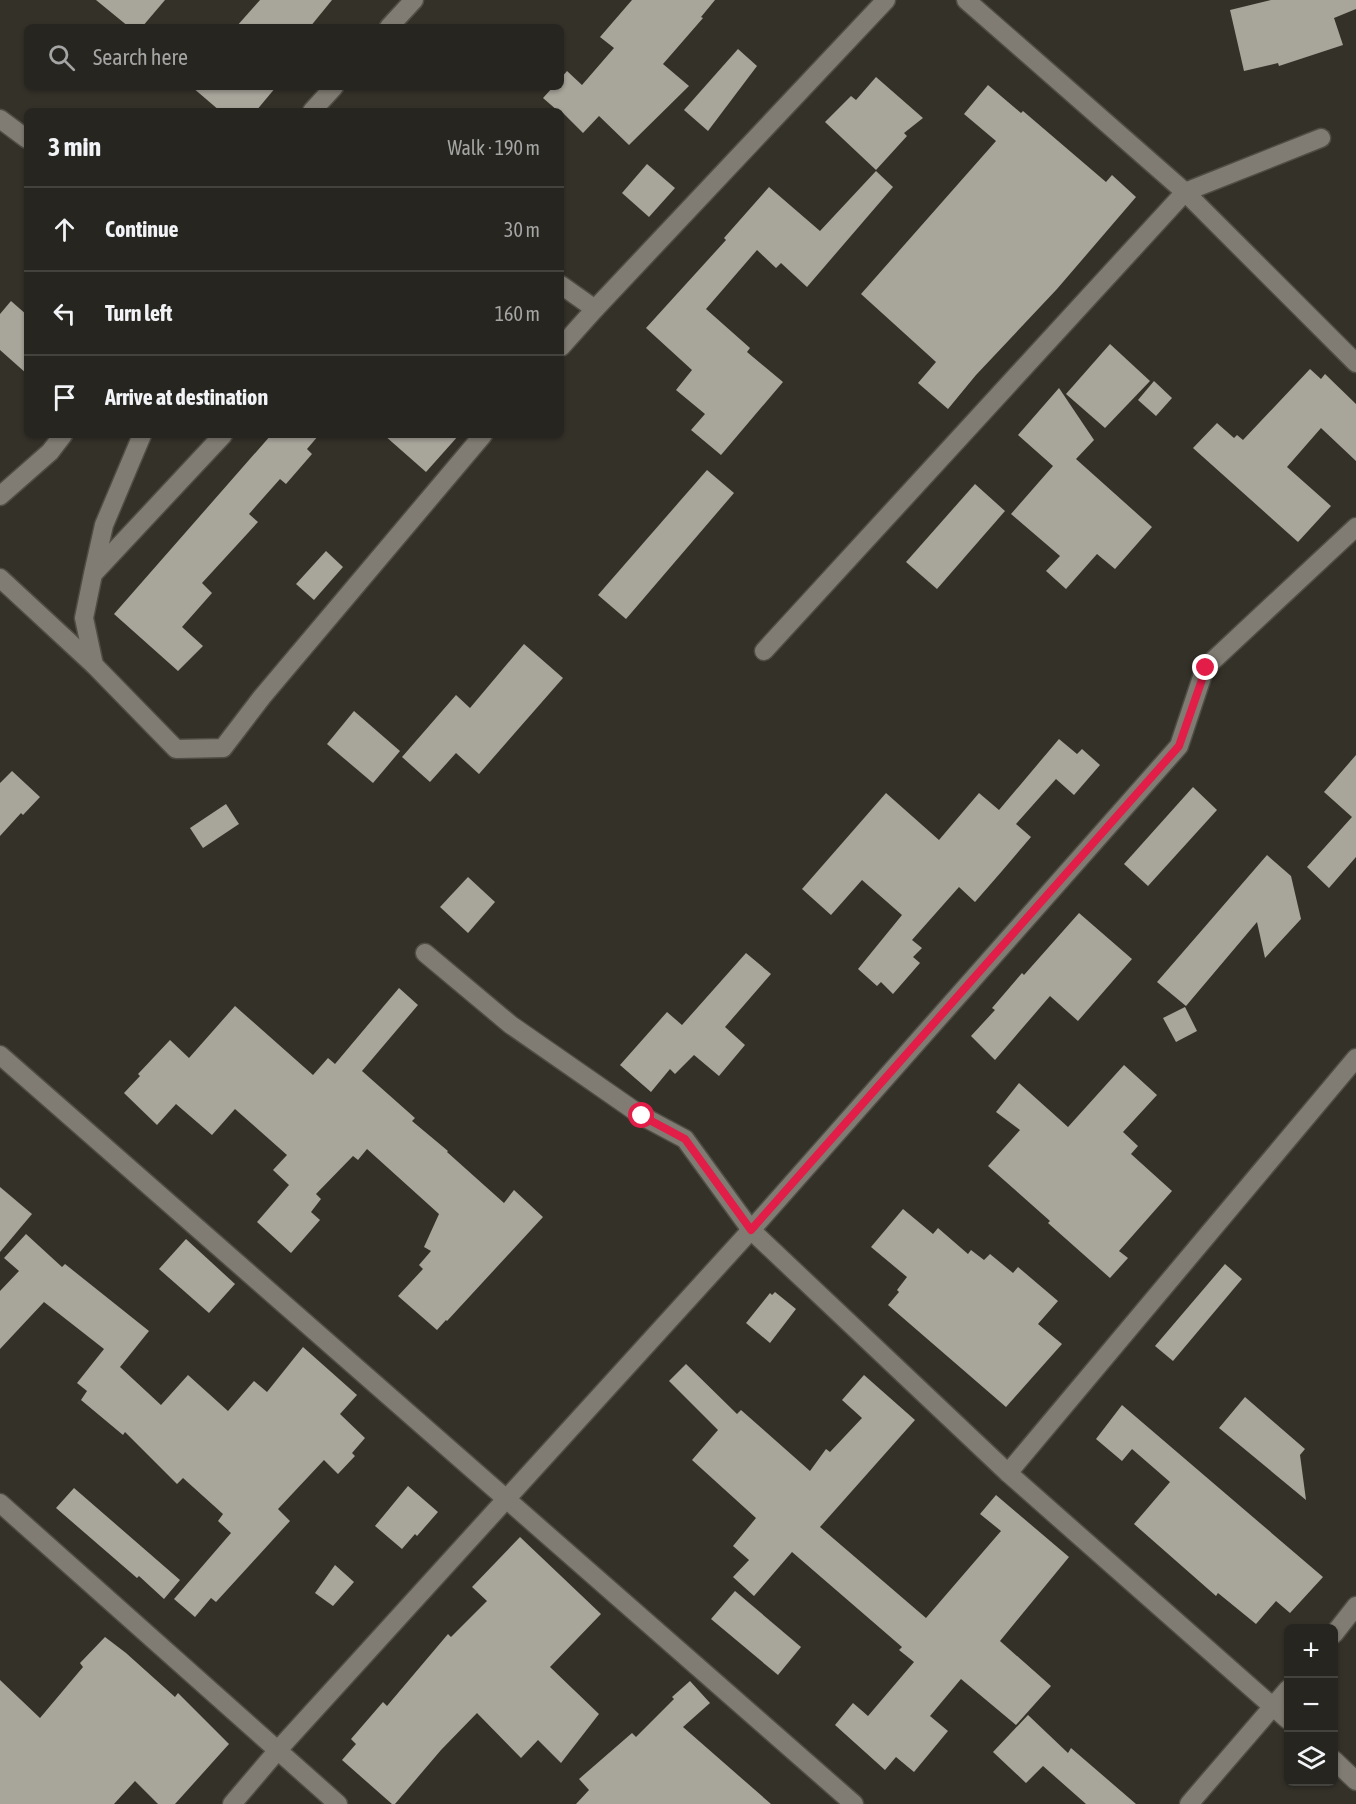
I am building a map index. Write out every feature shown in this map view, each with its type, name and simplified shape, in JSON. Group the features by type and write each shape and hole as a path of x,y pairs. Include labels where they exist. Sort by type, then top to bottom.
{"street":[{"path":"392,24 414,0"},
{"path":"564,344 886,0"},
{"path":"966,0 1185,192 1356,363"},
{"path":"315,108 331,90"},
{"path":"0,119 24,137"},
{"path":"764,651 1185,192 1322,138"},
{"path":"564,287 595,309"},
{"path":"0,496 50,452 61,438"},
{"path":"94,665 84,618 93,574 104,525 141,438"},
{"path":"93,574 221,438"},
{"path":"0,578 94,665 176,749 223,748 262,698 480,438"},
{"path":"232,1804 278,1750 751,1230 1179,746 1206,668 1356,527"},
{"path":"425,953 511,1025 642,1116 685,1139 751,1230 1008,1473 1284,1716"},
{"path":"0,1054 854,1804"},
{"path":"1008,1473 1356,1058"},
{"path":"0,1503 338,1804"},
{"path":"1338,1629 1356,1606"},
{"path":"1189,1804 1284,1694"},
{"path":"1338,1764 1356,1781"}],"building":[{"path":"96,0 165,0 145,24 125,24"},
{"path":"260,0 332,0 312,24 239,24"},
{"path":"632,0 715,0 701,17 703,18 663,64 689,86 629,145 599,116 583,133 564,114 564,108 555,108 543,98 550,90 564,90 564,74 567,71 582,85 614,48 600,37"},
{"path":"1271,0 1356,0 1356,9 1334,18 1343,45 1279,66 1278,63 1244,71 1230,10"},
{"path":"738,49 757,66 708,131 684,110"},
{"path":"876,77 923,118 904,133 907,136 876,170 825,122 851,96 856,100"},
{"path":"988,85 1021,113 1023,111 1106,182 1112,175 1136,197 1057,289 976,375 948,409 918,383 936,362 861,294 996,141 964,114"},
{"path":"196,90 274,90 258,108 216,108"},
{"path":"647,164 675,188 649,217 622,193"},
{"path":"876,171 893,187 807,287 781,263 776,268 757,250 706,309 750,348 747,352 783,382 721,455 691,430 705,414 676,390 692,370 646,328 726,240 724,238 769,187 820,231"},
{"path":"11,301 24,312 24,371 0,350 0,314"},
{"path":"1110,344 1150,381 1105,428 1066,394"},
{"path":"1310,369 1321,379 1325,374 1356,404 1356,461 1321,428 1287,467 1331,506 1298,542 1193,448 1217,423 1234,438 1237,435 1243,440"},
{"path":"1154,381 1172,398 1156,416 1138,400"},
{"path":"1059,388 1094,440 1076,459 1152,527 1115,569 1097,554 1066,589 1046,571 1060,556 1011,514 1053,466 1018,435"},
{"path":"268,438 316,438 307,449 312,454 286,484 280,479 249,514 258,522 202,583 212,593 182,627 203,646 178,671 114,614"},
{"path":"387,438 456,438 426,472"},
{"path":"707,470 734,493 626,619 598,595"},
{"path":"975,484 1005,511 937,589 906,562"},
{"path":"326,551 343,567 314,600 296,584"},
{"path":"524,644 563,678 479,774 456,753 430,782 402,757 456,695 470,708"},
{"path":"354,711 400,751 373,783 327,744"},
{"path":"1059,739 1077,754 1082,749 1100,765 1074,795 1056,779 1016,824 1031,837 1002,871 975,902 959,887 912,940 922,948 913,957 920,963 893,994 881,982 877,986 858,969 902,915 862,880 831,915 802,889 886,793 939,840 979,793 999,810"},
{"path":"1356,755 1356,857 1329,888 1307,867 1352,817 1324,792"},
{"path":"12,771 40,797 23,815 21,813 0,836 0,783"},
{"path":"1193,787 1217,810 1148,886 1124,864"},
{"path":"226,804 239,824 203,848 190,828"},
{"path":"1267,855 1291,876 1301,919 1265,958 1257,922 1186,1006 1157,982"},
{"path":"468,877 495,902 468,933 440,907"},
{"path":"1079,913 1132,959 1078,1021 1050,996 995,1060 971,1036 995,1010 992,1008 1022,973 1024,975"},
{"path":"746,953 771,974 725,1027 745,1045 719,1076 694,1055 675,1074 670,1069 651,1092 620,1065 667,1012 682,1025"},
{"path":"399,988 418,1005 362,1071 415,1118 412,1121 504,1203 514,1190 543,1217 437,1330 398,1296 423,1269 419,1265 431,1251 424,1247 439,1214 367,1149 358,1160 353,1156 316,1194 321,1199 311,1212 320,1220 291,1253 257,1222 289,1185 273,1170 287,1155 235,1109 212,1135 176,1104 157,1125 124,1093 140,1076 138,1074 170,1040 189,1058 235,1006 313,1075 328,1058 335,1064"},
{"path":"1185,1007 1197,1031 1176,1042 1163,1018"},
{"path":"1124,1065 1157,1095 1123,1132 1138,1146 1131,1154 1172,1191 1119,1251 1128,1258 1110,1278 988,1166 1020,1130 996,1112 1019,1083 1068,1127"},
{"path":"0,1187 32,1214 0,1252"},
{"path":"903,1209 933,1234 938,1228 968,1254 971,1250 984,1260 990,1254 1013,1273 1018,1267 1058,1301 1038,1324 1062,1344 1006,1407 888,1305 899,1292 897,1290 907,1277 871,1247"},
{"path":"26,1234 62,1267 65,1264 149,1331 120,1367 161,1405 188,1375 228,1411 254,1381 267,1392 303,1347 357,1395 340,1414 365,1438 352,1453 355,1456 338,1474 324,1460 278,1509 290,1521 216,1602 211,1598 195,1617 174,1599 231,1533 218,1521 223,1514 183,1478 177,1484 125,1432 123,1435 81,1400 87,1391 77,1383 104,1349 44,1302 0,1349 0,1291 19,1271 4,1258"},
{"path":"186,1239 235,1284 209,1313 159,1269"},
{"path":"1225,1264 1242,1279 1173,1361 1155,1346"},
{"path":"775,1292 796,1309 770,1343 746,1323 770,1293 772,1295"},
{"path":"686,1364 737,1414 741,1410 810,1471 826,1449 830,1452 862,1418 842,1400 864,1375 915,1420 820,1527 926,1618 1001,1531 980,1514 996,1495 1069,1557 1000,1641 1051,1686 1016,1725 961,1679 930,1716 948,1731 914,1772 896,1757 885,1770 835,1725 853,1703 868,1716 914,1662 899,1650 902,1647 792,1552 754,1596 733,1577 749,1560 733,1546 756,1518 692,1460 718,1430 669,1381"},
{"path":"1245,1397 1305,1449 1300,1455 1306,1500 1219,1428"},
{"path":"1122,1405 1323,1577 1290,1613 1276,1601 1256,1624 1218,1593 1216,1596 1134,1524 1170,1482 1132,1449 1122,1461 1096,1439"},
{"path":"408,1486 438,1512 402,1549 375,1526"},
{"path":"74,1488 180,1580 164,1599 56,1508"},
{"path":"520,1537 601,1614 550,1667 599,1714 561,1763 538,1740 521,1758 477,1713 441,1750 395,1804 392,1804 342,1760 356,1744 351,1739 383,1702 387,1706 448,1634 451,1637 487,1601 472,1587"},
{"path":"335,1565 354,1582 333,1606 315,1593"},
{"path":"735,1591 801,1647 778,1675 711,1619"},
{"path":"105,1637 175,1697 178,1693 229,1744 175,1804 158,1804 135,1781 114,1804 0,1804 0,1680 40,1718 83,1667 80,1663"},
{"path":"690,1681 710,1703 683,1727 771,1804 576,1804 589,1790 579,1779 632,1733 636,1737 674,1699 672,1697"},
{"path":"1028,1715 1068,1753 1071,1748 1136,1804 1086,1804 1043,1766 1026,1783 993,1752"}],"route":[{"path":"642,1116 685,1139 751,1230 1179,746 1206,668"}]}
